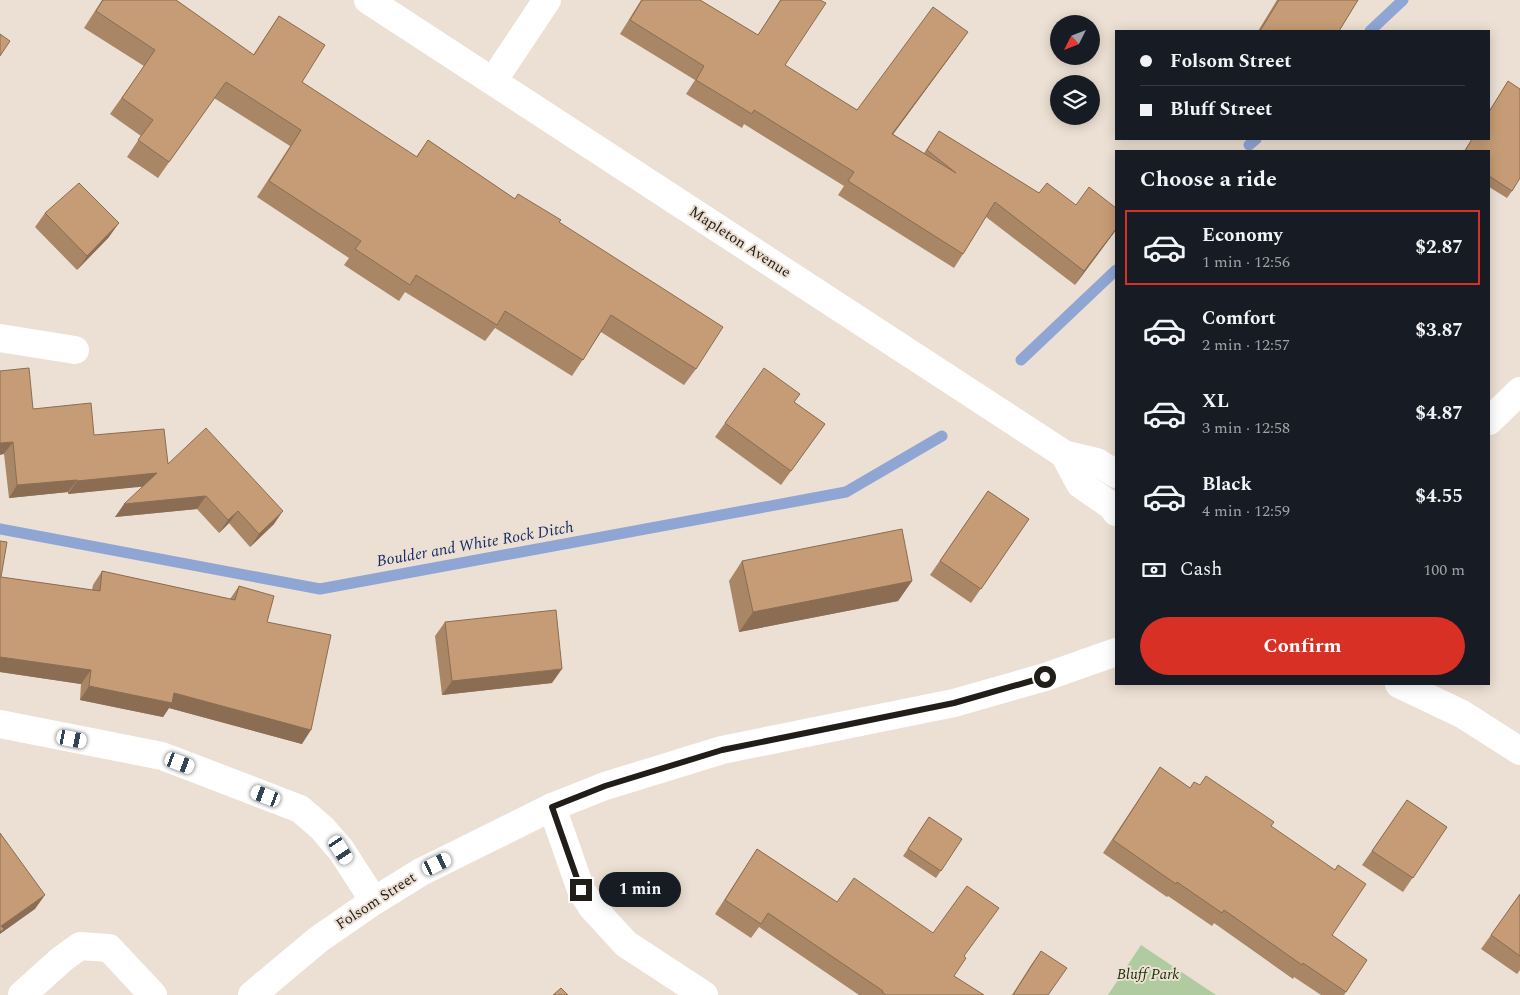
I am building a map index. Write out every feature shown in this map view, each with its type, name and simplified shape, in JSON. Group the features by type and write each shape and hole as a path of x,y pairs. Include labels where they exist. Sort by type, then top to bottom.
{"street":[{"name":"Mapleton Avenue","path":"368,0 1064,454 1096,462 1115,473"},
{"path":"493,82 547,0"},
{"path":"0,338 75,350"},
{"path":"1490,420 1520,390"},
{"path":"1064,454 1080,484 1112,506 1115,510"},
{"name":"Folsom Street","path":"252,995 319,939 374,900 421,872 552,807 605,786 722,750 954,703 1045,677 1115,652"},
{"path":"1400,685 1462,714 1520,751"},
{"path":"1434,685 1462,714"},
{"path":"0,724 162,756 300,809 322,828 341,850 374,900"},
{"path":"552,807 581,890 592,907 626,944 704,995"},
{"path":"22,995 80,946 109,948 153,995"}],"green space":[{"name":"Bluff Park","path":"1141,945 1216,995 1108,995"}],"building":[{"path":"103,0 176,0 254,55 279,16 325,45 302,82 417,157 428,140 515,199 518,194 561,220 559,222 723,327 696,369 611,315 583,360 505,311 497,325 416,275 410,285 355,249 361,241 269,181 301,130 226,82 169,162 138,140 153,120 122,98 155,50 96,11"},
{"path":"642,0 700,0 758,35 781,0 820,0 826,3 785,65 857,110 933,7 968,32 892,134 956,173 927,150 939,131 1039,193 1047,183 1076,205 1089,187 1115,207 1115,230 1084,271 995,202 963,254 848,181 854,172 754,110 752,114 696,80 704,66 630,20"},
{"path":"1279,0 1358,0 1340,30 1261,30"},
{"path":"0,34 10,41 0,56"},
{"path":"1508,81 1520,89 1520,178 1512,191 1490,177 1490,150 1466,150 1471,140 1490,140 1490,110"},
{"path":"79,183 119,223 87,256 45,213"},
{"path":"29,368 33,409 91,403 94,435 164,429 168,464 206,428 283,511 259,534 238,511 228,520 206,496 124,504 157,473 17,485 13,442 0,443 0,371"},
{"path":"764,368 800,394 794,402 825,424 791,471 725,423"},
{"path":"988,491 1029,519 981,589 940,561"},
{"path":"902,529 912,581 753,612 742,561"},
{"path":"0,541 7,542 1,577 100,591 102,571 235,600 239,586 274,596 267,622 331,635 311,730 174,693 172,703 89,686 91,670 0,657"},
{"path":"556,610 562,669 452,681 445,622"},
{"path":"1160,767 1190,788 1194,782 1200,785 1206,776 1274,822 1271,826 1335,870 1338,865 1366,884 1332,935 1367,960 1346,992 1303,963 1302,965 1224,910 1222,913 1177,882 1176,884 1113,840"},
{"path":"1407,800 1447,827 1413,878 1372,851"},
{"path":"929,817 962,839 941,871 908,849"},
{"path":"0,833 45,895 1,926 4,929 0,932"},
{"path":"757,849 837,902 854,878 933,933 967,886 999,908 964,956 966,958 954,976 984,995 886,995 883,991 768,913 761,924 725,900"},
{"path":"1520,894 1520,956 1491,935"},
{"path":"1041,951 1067,968 1048,995 1013,995"},
{"path":"561,988 568,995 553,995"}],"waterway":[{"name":"Boulder and White Rock Ditch","path":"1371,30 1403,0"},
{"name":"Boulder and White Rock Ditch","path":"1249,145 1255,140"},
{"name":"Boulder and White Rock Ditch","path":"1021,360 1115,271"},
{"name":"Boulder and White Rock Ditch","path":"0,529 320,589 846,492 942,436"}],"route":[{"path":"581,890 552,807 605,786 722,750 954,703 1045,677"}]}
